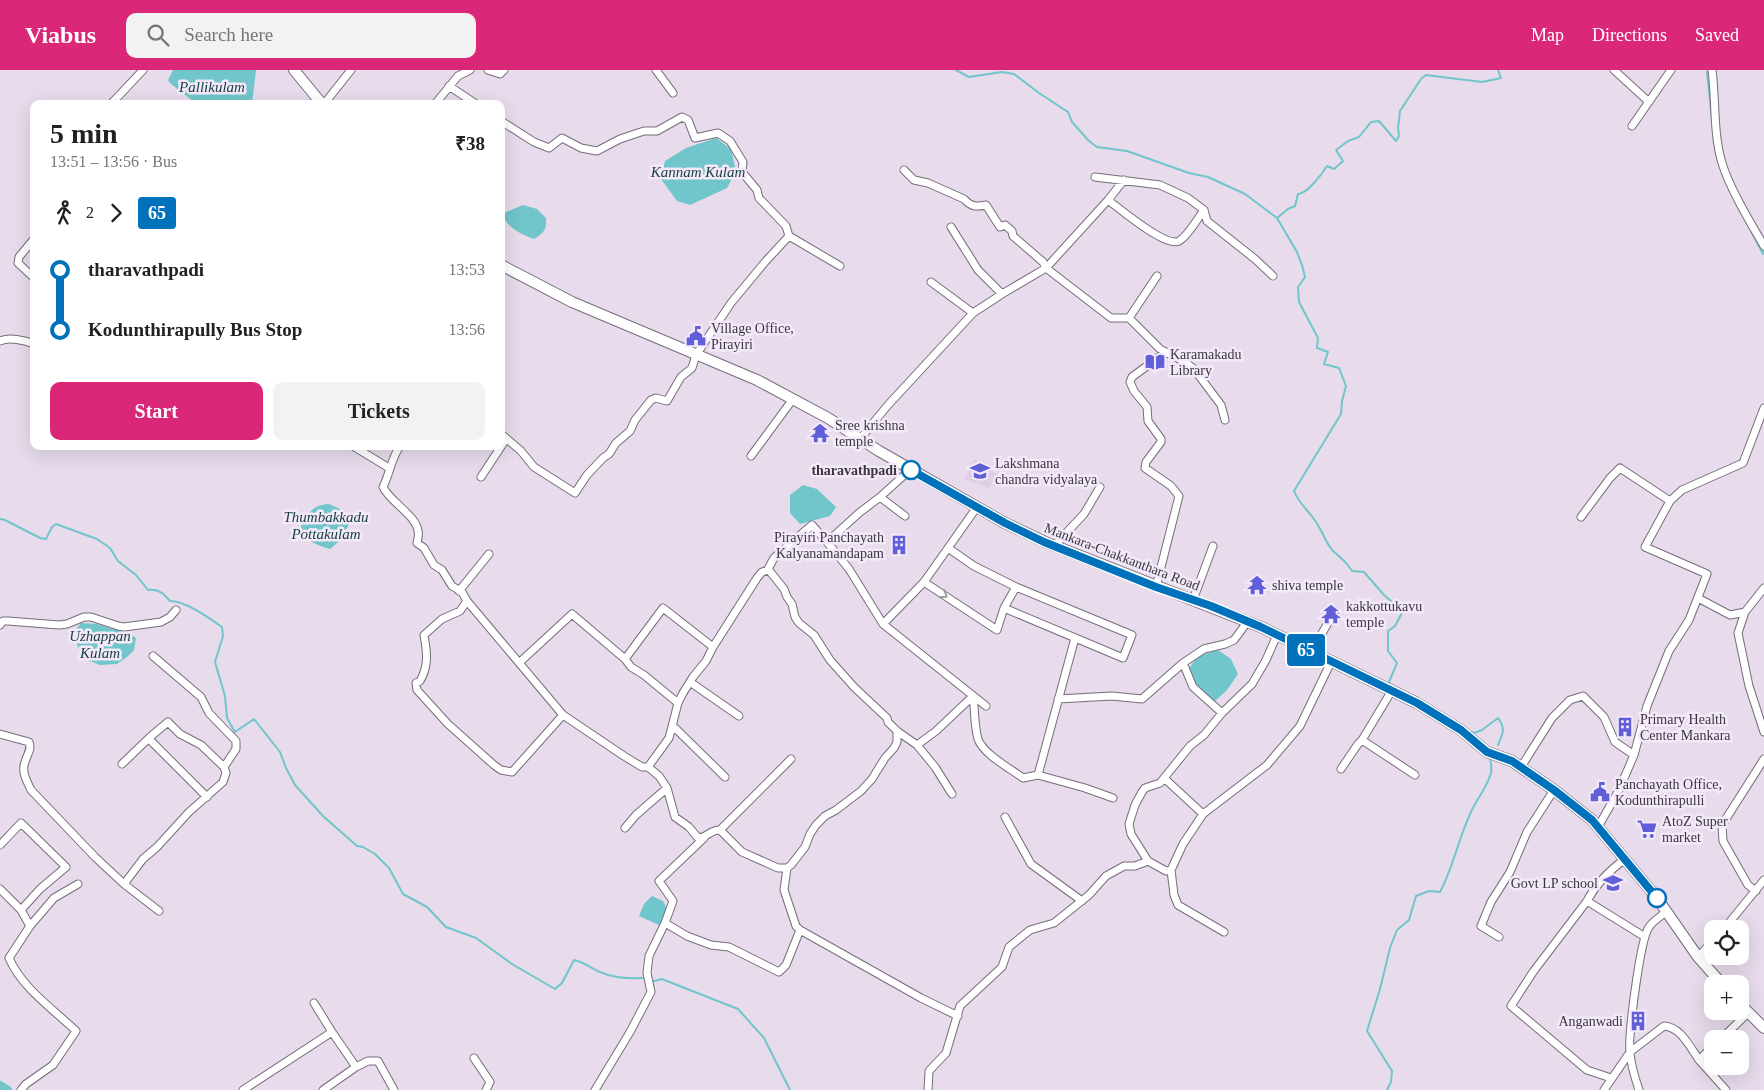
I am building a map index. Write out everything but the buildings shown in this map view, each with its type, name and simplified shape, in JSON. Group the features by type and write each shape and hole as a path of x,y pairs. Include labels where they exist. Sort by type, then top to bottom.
{"main road":[{"path":"294,70 320,100"},
{"name":"Mankara-Chakkanthara Road","path":"505,267 572,302 757,380 828,418 911,470 1005,523 1054,546 1248,621 1417,703 1461,730 1487,752 1512,761 1554,790 1592,820 1625,859 1698,957 1714,975"},
{"path":"1749,1014 1764,1028"}],"street":[{"path":"115,100 143,70"},
{"path":"326,100 351,70"},
{"path":"438,100 458,76 470,70"},
{"path":"488,70 500,74 504,70"},
{"path":"656,70 673,93"},
{"path":"1614,70 1649,102"},
{"path":"1632,126 1671,70"},
{"path":"1712,70 1718,144 1722,163 1734,191 1764,246"},
{"path":"449,86 470,100"},
{"path":"505,124 534,142 549,148 562,138 581,148 597,150 644,131 657,131 682,117 688,120 695,138 718,133 730,140 742,162 742,172 757,190 759,198 786,226 790,236 840,266"},
{"path":"904,170 914,180 928,183 964,199 968,204 976,207 986,205 1000,227 1004,225 1012,231 1013,236 1042,262 1046,268 1110,318 1129,318 1160,349 1194,369 1221,405 1225,420"},
{"path":"1095,178 1160,185 1188,198 1204,210 1207,221 1255,258 1273,276"},
{"path":"860,439 888,405 973,314 1046,268 1124,180"},
{"path":"1108,200 1155,234 1170,242 1178,241 1193,226 1204,210"},
{"path":"951,227 978,270 1002,294"},
{"path":"505,437 534,467 575,493 587,475 609,454 616,443 630,431 635,420 651,400 656,398 667,401 681,377 692,368 696,355 736,297 790,236"},
{"path":"30,244 19,257 18,263 30,274"},
{"path":"1129,318 1157,276"},
{"path":"932,282 973,314"},
{"path":"0,341 4,339 30,343"},
{"path":"1156,587 1179,496 1171,486 1145,468 1146,462 1161,442 1161,439 1148,421 1147,407 1134,391 1130,382 1132,377 1166,352"},
{"path":"751,456 793,399"},
{"path":"1598,827 1619,790 1634,755 1644,725 1647,706 1669,651 1689,620 1707,574 1645,547 1670,501 1682,490 1743,463 1764,408"},
{"path":"360,450 389,468"},
{"path":"398,450 389,468 390,473 383,487 416,524 418,533 417,543 424,548 434,564 442,570 452,586 462,592 467,601 563,715 624,756 642,767 648,767 659,776 667,788 675,816 689,827 698,838 704,838"},
{"path":"481,477 496,450"},
{"path":"1581,517 1610,478 1620,468 1670,501"},
{"path":"827,542 859,512 880,497 911,470"},
{"path":"1054,546 1084,514 1100,487"},
{"path":"880,497 905,516"},
{"path":"883,624 924,582 977,507"},
{"path":"952,794 935,767 917,745 897,731 888,722 883,713 860,694 830,660 814,635 799,623 784,589 769,570 769,564 812,525 849,569 883,624 986,706"},
{"path":"1192,600 1213,546"},
{"path":"948,548 974,566 1016,587 1132,635 1123,658 1004,608"},
{"path":"459,591 489,554"},
{"path":"648,767 669,738 678,703 690,682 706,661 756,578 762,572 769,570"},
{"path":"924,582 997,630 1004,608 1016,587"},
{"path":"1764,588 1745,612 1738,633 1749,686 1764,732"},
{"path":"1698,598 1730,615 1745,612"},
{"path":"467,601 460,611 442,619 424,635 428,659 423,675 420,681 416,683 417,690 448,724 479,752 501,770 512,772 563,715"},
{"path":"625,658 663,608 713,647"},
{"path":"0,625 3,621 59,625 68,624 84,617 124,627 161,622 170,617 176,610"},
{"path":"1311,652 1335,611"},
{"path":"520,662 572,614 625,658 631,667 644,675 678,703"},
{"path":"1058,699 1112,696 1142,699 1182,663 1204,649 1234,640 1248,621"},
{"path":"1171,870 1166,871 1148,861 1131,834 1128,824 1135,805 1145,788 1160,784 1190,746 1204,735 1222,713 1252,684 1258,676 1277,635"},
{"path":"1038,775 1075,638"},
{"path":"152,656 201,697 210,713 236,740 236,749 224,766"},
{"path":"1224,932 1178,904 1174,895 1171,870 1183,844 1203,814 1267,765 1300,726 1331,662"},
{"path":"1182,663 1193,687 1222,713"},
{"path":"690,682 739,716"},
{"path":"1340,769 1362,740 1391,692"},
{"path":"917,745 936,731 973,696"},
{"path":"973,696 978,739 983,748 1004,765 1023,778 1038,775 1085,788 1112,798"},
{"path":"1521,768 1552,718 1570,700 1583,696 1604,717 1615,742 1634,755"},
{"path":"122,764 168,722 180,734 201,745 224,766 226,773 223,782 143,859 124,884"},
{"path":"673,726 725,777"},
{"path":"720,830 742,852 778,868 787,868 804,847 816,825 825,816 861,791 872,779 889,752 894,748 897,742 897,731"},
{"path":"0,734 29,742 30,747 24,763 24,776 31,790 95,857 124,884 159,911"},
{"path":"149,738 207,797"},
{"path":"1362,740 1415,775"},
{"path":"595,1090 630,1032 651,992 647,973 649,956 673,901 659,881 704,838 716,830 720,830 791,759"},
{"path":"1756,891 1748,885 1723,841 1722,825 1764,759"},
{"path":"1164,778 1203,814"},
{"path":"625,828 636,814 667,788"},
{"path":"1498,937 1481,926 1491,902 1510,872 1527,832 1554,790"},
{"path":"1005,817 1031,864 1082,901"},
{"path":"0,844 21,823 66,867 40,889 21,910"},
{"path":"1611,1078 1587,1070 1511,1006 1533,972 1587,901 1591,893 1611,869 1625,859"},
{"path":"928,1090 929,1071 946,1053 960,1006 1002,968 1009,947 1030,930 1054,923 1082,901 1106,876 1124,866 1135,866 1148,861"},
{"path":"787,868 784,890 796,926 800,930 921,998 958,1016"},
{"path":"1732,920 1764,880"},
{"path":"20,1090 53,1065 76,1031 28,987 13,967 9,958 30,926 54,898 78,884"},
{"path":"0,888 21,910 30,926"},
{"path":"1587,901 1645,937"},
{"path":"1639,1090 1630,1052 1635,995 1648,928 1666,912"},
{"path":"665,923 687,936 710,945 729,947 779,972 786,965 800,930"},
{"path":"1698,957 1704,951"},
{"path":"314,1003 356,1067"},
{"path":"1730,1030 1741,1020"},
{"path":"1604,1090 1630,1052 1664,1026 1671,1026 1680,1034 1699,1060 1726,1090"},
{"path":"243,1090 332,1032"},
{"path":"1699,1060 1704,1055"},
{"path":"474,1058 490,1082 486,1090"},
{"path":"322,1090 368,1061 378,1061 394,1090"}],"shaded area":[{"name":"Lakshmana chandra vidyalaya","path":"974,459 997,474 989,488 965,479"}],"water":[{"name":"Pallikulam","path":"173,70 256,70 252,100 192,100 168,80"},
{"name":"Kannam Kulam","path":"716,138 731,149 736,171 727,188 690,205 677,201 661,179 665,161 686,148"},
{"path":"523,205 537,209 546,218 546,225 540,235 534,239 508,224 505,220 506,212"},
{"path":"803,485 817,489 836,507 830,516 800,524 790,513 790,495"},
{"name":"Thumbakkadu Pottakulam","path":"329,504 342,510 350,521 343,538 330,549 308,539 301,526 309,513 315,508"},
{"name":"Uzhappan Kulam","path":"81,623 97,624 126,631 136,638 134,650 117,664 100,665 83,658 75,636"},
{"path":"1218,650 1231,659 1238,674 1227,690 1213,703 1191,691 1185,674 1198,656"},
{"path":"652,896 663,901 667,909 661,926 639,916 644,904"}],"waterway":[{"path":"956,70 969,77 1002,72 1014,74 1068,112 1072,122 1097,147 1127,151 1189,173 1208,177 1245,194 1277,218 1297,252 1302,265 1305,277 1298,287 1299,302 1318,338 1317,348 1328,352 1324,364 1339,368 1346,386 1341,414 1294,491 1299,501 1316,522 1333,551 1352,571 1364,572 1384,595 1403,611 1395,626 1388,631 1388,651 1397,663 1389,682 1392,686"},
{"path":"1277,218 1295,206 1298,194 1306,191 1327,166 1334,169 1343,161 1336,150 1348,141 1359,137 1371,122 1379,121 1396,141 1399,136 1400,111 1421,79 1426,75 1482,82 1501,78 1498,70"},
{"path":"1707,72 1713,129"},
{"path":"1717,156 1720,166"},
{"path":"1751,231 1763,254"},
{"path":"1761,247 1764,252"},
{"path":"0,519 40,538 46,539 52,527 56,524 97,539 110,548 118,561 136,575 148,590 158,591 170,601 190,607 222,627 223,636 215,662 225,696 227,718 235,732 254,719 280,752 295,785 323,816 357,846 363,847 375,854 389,868 403,894 427,907 446,927 476,938 512,964 555,989 562,983 574,960 611,976 643,978"},
{"path":"1469,731 1474,733 1482,730 1498,718 1503,731 1498,745"},
{"path":"1387,1090 1391,1082 1392,1071 1367,1031 1390,948 1397,930 1409,920 1416,896 1429,891 1440,892 1468,818 1491,773 1490,758"},
{"path":"654,981 662,979 738,1009 764,1038 790,1090"},
{"path":"0,1085 8,1090"}],"bus line":[{"name":"65","path":"911,470 1005,523 1044,542 1261,627 1417,703 1461,730 1487,752 1512,761 1554,790 1592,820 1657,898"}],"place":[{"name":"Village Office, Pirayiri","path":"696,336"},
{"name":"Karamakadu Library","path":"1155,362"},
{"name":"Sree krishna temple","path":"820,433"},
{"name":"tharavathpadi","path":"911,470"},
{"name":"Lakshmana chandra vidyalaya","path":"980,471"},
{"name":"Pirayiri Panchayath Kalyanamandapam","path":"899,545"},
{"name":"shiva temple","path":"1257,585"},
{"name":"kakkottukavu temple","path":"1331,614"},
{"name":"Primary Health Center Mankara","path":"1625,727"},
{"name":"Panchayath Office, Kodunthirapulli","path":"1600,792"},
{"name":"AtoZ Super market","path":"1647,829"},
{"name":"Govt LP school","path":"1613,883"},
{"name":"Anganwadi","path":"1638,1021"}]}
